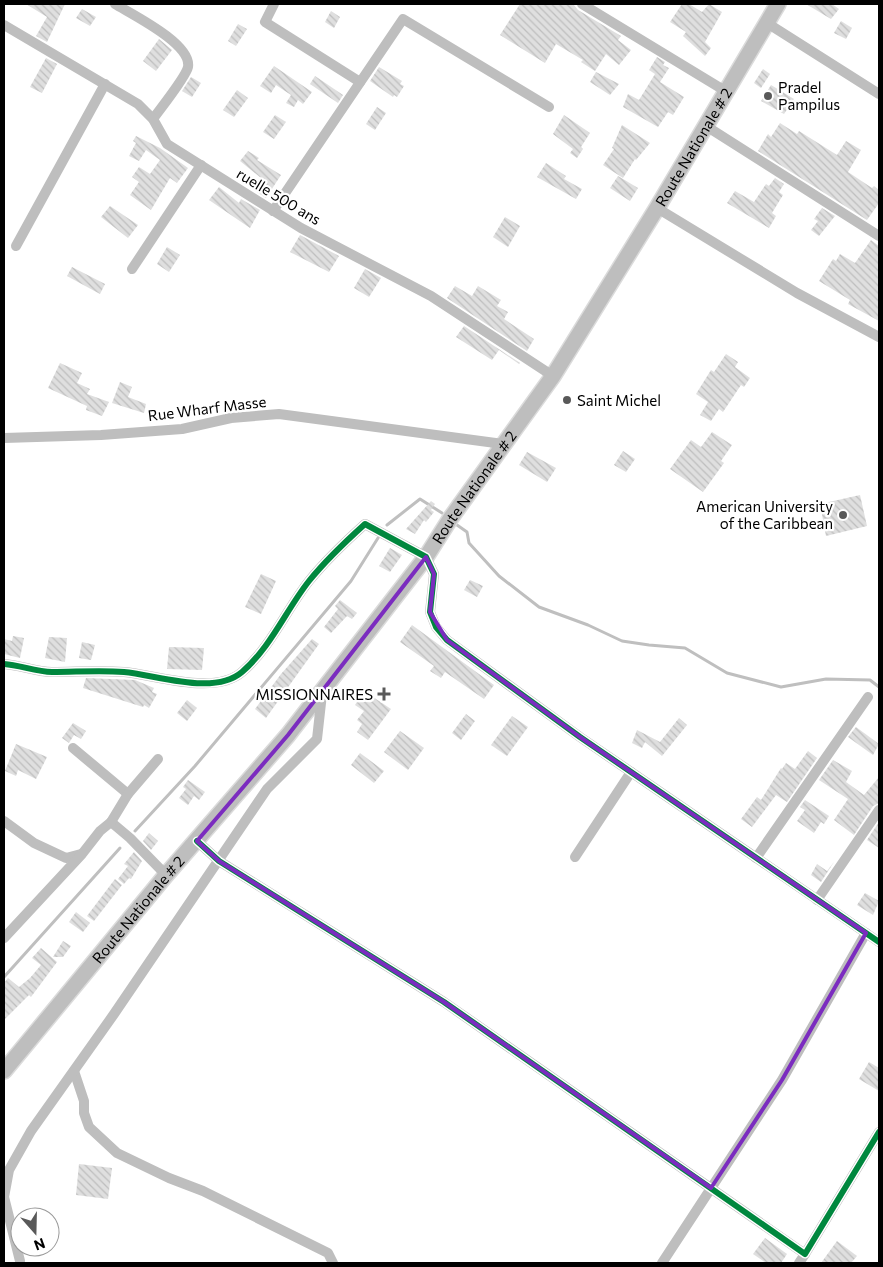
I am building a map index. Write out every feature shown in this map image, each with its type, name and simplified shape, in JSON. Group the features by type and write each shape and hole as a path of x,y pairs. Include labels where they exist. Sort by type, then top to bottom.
{"main road":[{"name":"Route Nationale # 2","path":"4,1071 166,875 288,735 322,688 426,557 503,444 553,376 657,208 778,4"}],"street":[{"path":"114,4 178,44 189,58 188,69 153,119"},
{"path":"274,4 265,22 360,82"},
{"path":"582,4 727,92"},
{"path":"273,211 402,19 549,107"},
{"path":"767,24 879,94"},
{"name":"ruelle 500 ans","path":"4,25 138,104 153,119 167,144 273,211 368,265 432,296 553,376"},
{"path":"16,246 105,84"},
{"path":"706,126 879,236"},
{"path":"132,269 200,165"},
{"path":"657,208 797,293 879,337"},
{"name":"Rue Wharf Masse","path":"4,438 101,435 182,429 230,418 279,414 503,444"},
{"path":"4,664 51,672 79,671 143,674 164,680 211,682 233,679 256,658 309,582 339,547 365,524 426,557 434,574 430,612 436,627 447,640 631,772 879,942"},
{"path":"20,1261 4,1197 9,1170 30,1131 74,1071 268,789 317,738 322,688"},
{"path":"756,858 868,697"},
{"path":"73,748 128,794"},
{"path":"4,938 82,854 100,831 111,822 128,794 158,759"},
{"path":"575,857 631,772"},
{"path":"817,900 879,810"},
{"path":"4,821 34,843 66,858 82,854"},
{"path":"111,822 130,838 166,875"},
{"path":"197,840 219,861 444,1002 805,1254"},
{"path":"662,1263 782,1080 866,933"},
{"path":"74,1071 84,1101 84,1113 89,1127 116,1153 169,1178 203,1191 328,1254 333,1263"},
{"path":"799,1263 879,1132"}],"highlighted area":[{"path":"426,557 434,574 430,612 447,640 580,737 866,933 782,1080 711,1188 444,1002 219,861 197,841 288,735"}],"building":[{"path":"26,4 65,4 47,42 36,36 47,17"},
{"path":"520,4 573,4 578,10 621,36 618,40 631,50 619,65 606,54 595,71 581,62 583,60 556,44 545,63 500,35"},
{"path":"682,4 689,4 702,12 709,4 722,12 705,42 711,48 705,56 683,36 686,32 670,22"},
{"path":"806,4 832,4 839,9 831,19"},
{"path":"82,9 96,17 90,26 76,18"},
{"path":"331,11 340,17 334,28 325,22"},
{"path":"841,21 852,28 846,39 834,33"},
{"path":"238,24 247,29 236,46 228,41"},
{"path":"159,39 172,50 156,71 143,61"},
{"path":"657,57 665,62 663,65 669,68 660,82 684,97 673,115 668,112 658,127 623,107 628,94 639,100 655,74 649,70"},
{"path":"46,58 57,64 42,93 30,87"},
{"path":"274,66 312,92 303,104 298,100 294,107 286,103 291,95 276,85 271,93 260,86"},
{"path":"379,67 402,81 400,84 404,86 397,97 394,95 393,97 370,81"},
{"path":"763,69 770,74 761,88 754,83"},
{"path":"596,72 619,84 610,95 590,82"},
{"path":"315,76 343,95 338,103 310,84"},
{"path":"191,77 201,83 192,97 182,91"},
{"path":"771,85 794,99 784,114 761,101"},
{"path":"237,90 248,98 234,117 223,110"},
{"path":"377,107 386,113 375,130 366,124"},
{"path":"275,115 286,122 274,139 263,132"},
{"path":"564,115 590,133 581,147 583,149 577,158 570,153 573,149 553,134"},
{"path":"780,123 797,134 799,131 837,155 846,141 861,150 848,172 872,188 874,186 879,190 879,203 867,220 758,151 768,134 771,137"},
{"path":"622,125 650,143 635,159 623,178 603,165 614,149 612,148"},
{"path":"136,136 160,148 188,168 177,183 170,178 151,210 130,195 139,182 132,177 139,167 150,174 160,160 146,150 139,161 129,156 136,143 133,141"},
{"path":"248,151 259,158 257,160 281,175 266,198 254,190 261,178 240,161"},
{"path":"546,163 566,176 564,179 582,189 576,199 537,177"},
{"path":"618,176 638,188 630,201 610,188"},
{"path":"775,178 784,184 779,192 783,195 772,213 776,216 769,228 727,203 735,191 754,202 766,184 769,186"},
{"path":"219,187 239,203 241,199 260,210 250,228 209,200"},
{"path":"110,206 138,225 128,238 101,217"},
{"path":"822,208 835,216 819,236 811,230 818,221 814,219"},
{"path":"505,217 520,226 508,247 493,237"},
{"path":"300,235 339,256 329,272 290,252"},
{"path":"871,240 879,246 879,321 848,304 850,300 819,281 833,259 836,261 840,254 855,263"},
{"path":"167,247 180,255 169,272 157,264"},
{"path":"72,267 105,284 100,294 67,276"},
{"path":"365,269 381,278 369,297 354,288"},
{"path":"455,286 472,296 478,286 501,300 497,306 508,312 504,319 534,339 527,351 447,298"},
{"path":"464,326 520,363 499,350 492,360 456,337"},
{"path":"726,354 738,362 735,367 750,378 744,387 741,385 723,412 719,409 711,421 700,415 708,402 696,394 711,370 714,372"},
{"path":"60,363 82,373 77,383 90,389 87,394 109,402 102,416 86,410 87,406 48,388"},
{"path":"120,382 132,387 128,397 146,404 144,413 112,403"},
{"path":"712,432 732,445 721,461 724,463 703,492 670,469 691,440 701,447"},
{"path":"623,451 635,459 626,472 614,465"},
{"path":"527,452 556,468 547,482 519,465"},
{"name":"American University of the Caribbean","path":"860,495 867,526 826,536 820,504"},
{"path":"431,501 435,504 431,510 434,512 426,522 424,520 415,534 406,529"},
{"path":"390,548 402,555 390,572 379,566"},
{"path":"261,574 276,581 261,614 245,607"},
{"path":"470,580 483,586 477,597 464,590"},
{"path":"340,600 357,613 352,619 347,616 331,633 324,627 338,609 335,606"},
{"path":"412,625 494,685 484,699 445,672 441,678 430,671 434,666 400,642"},
{"path":"13,636 24,638 20,658 4,654 4,639 12,641"},
{"path":"49,637 67,638 65,662 45,658"},
{"path":"312,639 319,644 266,718 255,709 281,674"},
{"path":"82,642 95,645 91,660 79,658"},
{"path":"169,647 204,648 202,670 167,669"},
{"path":"86,678 135,680 154,688 152,692 157,694 149,708 144,705 143,707 83,688"},
{"path":"364,691 391,709 368,740 357,732 362,724 357,720 364,711 355,705"},
{"path":"187,700 197,708 187,721 177,713"},
{"path":"466,714 475,721 461,740 452,733"},
{"path":"512,716 528,727 507,756 491,745"},
{"path":"679,718 687,725 662,756 645,742 642,748 632,743 637,730 660,742"},
{"path":"73,723 86,731 81,739 74,735 69,743 62,738"},
{"path":"856,727 879,744 873,755 848,737"},
{"path":"400,731 424,748 408,770 384,752"},
{"path":"16,744 47,757 36,779 18,770 16,776 5,771"},
{"path":"808,751 817,758 787,802 776,795 752,827 741,819 757,797 761,800 781,768 786,763 795,769"},
{"path":"360,753 384,771 374,783 351,765"},
{"path":"833,760 852,771 846,782 864,795 879,777 879,803 873,806 854,835 834,820 848,799 819,780"},
{"path":"188,780 205,792 199,800 194,796 188,805 179,798 186,789 183,787"},
{"path":"805,800 829,816 824,824 821,822 814,833 797,821 805,810 800,807"},
{"path":"879,822 879,848 867,840"},
{"path":"149,833 158,841 151,850 143,841"},
{"path":"134,852 142,861 131,879 129,878 124,884 118,879 128,866 124,864"},
{"path":"834,862 821,882 811,875 817,864 827,871"},
{"path":"115,879 122,885 94,921 87,916"},
{"path":"865,893 879,901 873,915 857,905"},
{"path":"76,912 90,923 83,932 69,922"},
{"path":"63,941 71,946 63,957 53,957"},
{"path":"41,948 57,962 31,997 29,995 4,1020 4,983 8,978 19,987 30,978 41,965 32,958"},
{"path":"869,1062 879,1068 879,1091 859,1079"},
{"path":"79,1164 112,1168 108,1199 76,1195"},
{"path":"765,1238 787,1254 781,1263 766,1263 753,1254"},
{"path":"837,1241 857,1256 851,1263 821,1263"}],"waterway":[{"path":"387,525 420,499 442,513"},
{"path":"457,525 467,532 469,543 499,576 539,607 588,625 622,641 685,648 727,673 781,687 826,679 870,680 879,687"},
{"path":"135,831 195,766 351,581 378,538"},
{"path":"4,977 120,848"}],"cycle path":[{"path":"4,664 46,672 124,672 185,682 216,683 230,679 242,672 252,662 270,640 309,581 336,551 365,524 426,557 434,574 430,612 436,627 447,640 580,737 879,942"},
{"path":"197,841 219,861 444,1002 805,1254 879,1132"}],"place":[{"name":"Pradel Pampilus","path":"768,96"},
{"name":"Saint Michel","path":"567,400"},
{"name":"American University of the Caribbean","path":"843,515"},
{"name":"MISSIONNAIRES","path":"384,694"}]}
